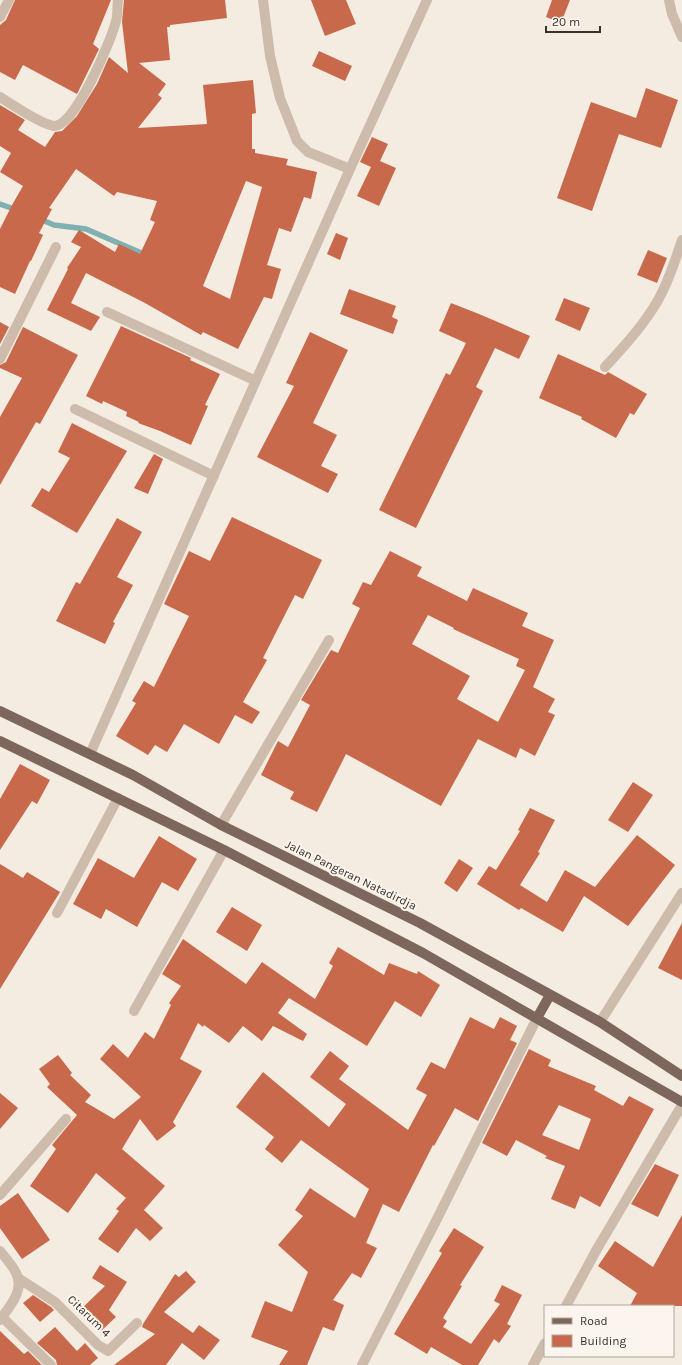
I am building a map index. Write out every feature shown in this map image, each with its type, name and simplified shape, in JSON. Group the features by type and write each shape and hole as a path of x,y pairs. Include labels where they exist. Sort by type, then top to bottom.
{"main road":[{"name":"Jalan Pangeran Natadirdja","path":"0,711 133,775 221,825 420,923 600,1022 682,1076"},
{"path":"0,740 224,850 423,953 682,1103"},
{"path":"537,1018 550,995"}],"street":[{"path":"0,17 9,0"},
{"path":"0,97 45,123 53,126 58,125 65,120 80,102 99,63 116,21 118,0"},
{"path":"262,0 270,56 280,98 297,141 308,152 350,169"},
{"path":"90,754 350,169 427,0"},
{"path":"669,0 672,14 682,36"},
{"path":"605,367 630,340 657,302 671,273 682,240"},
{"path":"0,359 56,247"},
{"path":"107,312 256,381"},
{"path":"75,409 214,476"},
{"path":"221,825 329,640"},
{"path":"57,913 118,798"},
{"path":"134,1011 224,850"},
{"path":"600,1022 682,893"},
{"path":"362,1365 438,1218 537,1018"},
{"path":"567,1305 597,1249 682,1103"},
{"path":"0,1195 66,1120"},
{"path":"0,1251 16,1272 18,1278 18,1292 13,1302 1,1318 51,1365"},
{"name":"Citarum 4","path":"18,1278 55,1302 98,1345 108,1351 137,1323"},
{"path":"533,1365 544,1346"}],"building":[{"path":"15,0 111,0 93,44 99,49 77,94 23,65 15,80 0,72 0,25 6,20"},
{"path":"124,0 225,0 227,18 170,25 170,27 167,27 170,60 139,63 166,84 158,95 162,98 138,128 207,124 203,85 253,80 256,113 252,114 252,149 255,149 255,153 288,159 286,165 317,172 311,199 304,197 291,232 279,228 267,265 281,269 272,299 264,297 238,349 203,332 201,335 145,303 86,273 71,303 100,317 91,331 47,310 68,269 67,268 81,247 71,242 79,230 115,252 119,244 140,254 155,222 150,220 157,201 117,192 114,196 76,169 49,208 52,209 39,233 43,235 15,294 0,287 0,229 23,186 0,172 11,153 0,146 0,105 25,120 18,130 45,147 55,132 62,131 77,116 97,84 109,57 128,73 122,22","holes":["246,181 262,187 230,299 203,286"]},
{"path":"311,0 346,0 356,24 325,36"},
{"path":"552,0 570,0 561,23 546,17"},
{"path":"319,51 352,66 345,81 312,66"},
{"path":"646,88 678,100 661,148 619,134 592,211 557,198 591,102 636,118"},
{"path":"372,137 388,144 380,161 396,168 379,206 357,196 371,167 360,162"},
{"path":"336,233 348,238 340,260 327,254"},
{"path":"648,250 667,258 657,283 637,275"},
{"path":"349,289 396,306 392,317 398,320 393,334 340,314"},
{"path":"564,298 590,308 580,331 555,320"},
{"path":"451,303 530,336 519,359 495,348 476,387 483,391 416,528 379,510 446,373 450,375 466,343 439,331"},
{"path":"0,322 9,327 0,344"},
{"path":"121,326 191,358 190,360 220,374 205,405 208,406 191,445 138,423 139,422 126,416 127,412 103,401 102,404 86,396"},
{"path":"23,327 78,355 40,424 36,422 0,485 0,417 22,378 0,368 0,365 6,362"},
{"path":"310,332 348,350 313,423 337,435 321,466 338,474 328,493 257,457 294,386 286,383"},
{"path":"558,354 605,375 608,372 647,394 634,415 630,413 616,438 581,419 582,417 539,398"},
{"path":"72,423 127,451 77,533 31,506 42,488 49,492 70,458 58,452"},
{"path":"154,454 163,459 148,494 134,488"},
{"path":"232,517 322,560 303,599 295,595 263,658 267,660 243,702 260,712 252,724 235,715 219,744 184,724 167,752 155,745 148,755 116,736 136,703 132,701 144,681 154,687 189,616 164,604 189,551 210,561"},
{"path":"117,518 142,532 117,577 133,585 113,622 115,623 105,644 56,621 76,582 80,584"},
{"path":"390,551 422,567 417,576 467,601 473,588 528,613 522,626 554,640 533,687 555,699 548,712 555,715 535,756 520,748 516,758 478,739 441,806 346,754 317,812 290,799 294,792 261,775 278,741 288,747 310,705 301,700 331,650 338,653 360,608 352,604 363,582 371,585","holes":["428,615 454,628 453,629 519,659 516,666 525,670 498,722 457,699 470,676 412,644"]},
{"path":"20,764 50,780 37,804 32,801 0,850 0,799"},
{"path":"633,782 653,795 628,832 608,820"},
{"path":"530,808 555,820 538,852 540,853 520,885 547,902 565,870 595,887 637,835 675,865 628,926 584,896 563,932 521,908 519,910 477,884 489,866 496,870 520,831 518,830"},
{"path":"159,836 197,859 178,891 162,882 137,927 106,909 101,919 73,904 98,858 134,878"},
{"path":"459,859 473,868 457,892 444,883"},
{"path":"0,864 23,878 27,872 60,892 0,989"},
{"path":"232,907 262,925 247,951 216,932"},
{"path":"682,923 682,980 658,968"},
{"path":"183,939 246,984 262,962 315,999 333,966 329,963 338,947 384,975 389,963 417,974 418,971 440,985 421,1017 395,1001 367,1046 289,998 278,1013 307,1034 303,1041 273,1026 262,1041 243,1026 229,1043 204,1025 203,1027 198,1023 180,1059 202,1071 173,1122 176,1126 157,1141 140,1119 122,1149 165,1186 144,1210 163,1228 150,1241 136,1228 118,1253 98,1239 119,1211 116,1209 126,1198 96,1173 68,1213 30,1186 56,1149 52,1145 77,1115 47,1087 50,1084 39,1069 58,1055 72,1073 70,1075 91,1095 85,1102 114,1119 141,1097 100,1059 113,1044 128,1058 145,1032 154,1039 171,1005 169,1003 181,986 162,974"},
{"path":"470,1017 494,1029 500,1017 517,1026 510,1040 517,1043 478,1121 455,1108 434,1146 433,1145 399,1212 383,1204 366,1243 377,1248 361,1278 352,1273 333,1300 344,1305 334,1331 323,1327 307,1365 279,1365 288,1351 251,1337 265,1301 292,1312 308,1272 278,1245 303,1216 295,1210 310,1188 355,1218 369,1189 301,1140 282,1163 265,1149 274,1137 236,1107 263,1072 329,1127 346,1104 310,1077 330,1051 349,1066 339,1079 408,1130 427,1095 416,1089 431,1062 445,1069"},
{"path":"529,1049 551,1060 548,1066 596,1086 594,1090 623,1106 629,1096 654,1109 600,1207 580,1196 575,1209 551,1199 565,1166 545,1158 547,1156 516,1140 507,1156 482,1143","holes":["559,1105 591,1119 579,1150 542,1135"]},
{"path":"0,1093 18,1108 0,1129"},
{"path":"655,1164 679,1175 658,1217 631,1204"},
{"path":"18,1193 50,1240 22,1259 0,1228 0,1206"},
{"path":"682,1215 682,1306 631,1305 637,1293 598,1266 615,1241 653,1267"},
{"path":"454,1228 484,1247 460,1285 462,1286 443,1318 447,1321 443,1327 471,1344 500,1304 494,1301 502,1285 522,1295 507,1324 511,1326 499,1343 494,1339 478,1365 462,1365 431,1347 427,1354 394,1334 442,1253 439,1251"},
{"path":"100,1265 127,1282 109,1310 116,1317 101,1331 80,1310 105,1286 92,1278"},
{"path":"186,1271 196,1282 164,1312 193,1333 199,1325 220,1340 204,1360 182,1343 166,1365 114,1365 155,1334 142,1327 143,1324 175,1274 179,1277"},
{"path":"33,1295 54,1310 40,1322 23,1303"},
{"path":"55,1327 77,1351 85,1343 98,1358 90,1365 57,1365 56,1360 37,1343"},
{"path":"0,1331 24,1354 28,1351 42,1365 0,1365"}],"waterway":[{"path":"0,204 17,210"},
{"path":"40,219 54,225 86,229 146,255"}]}
